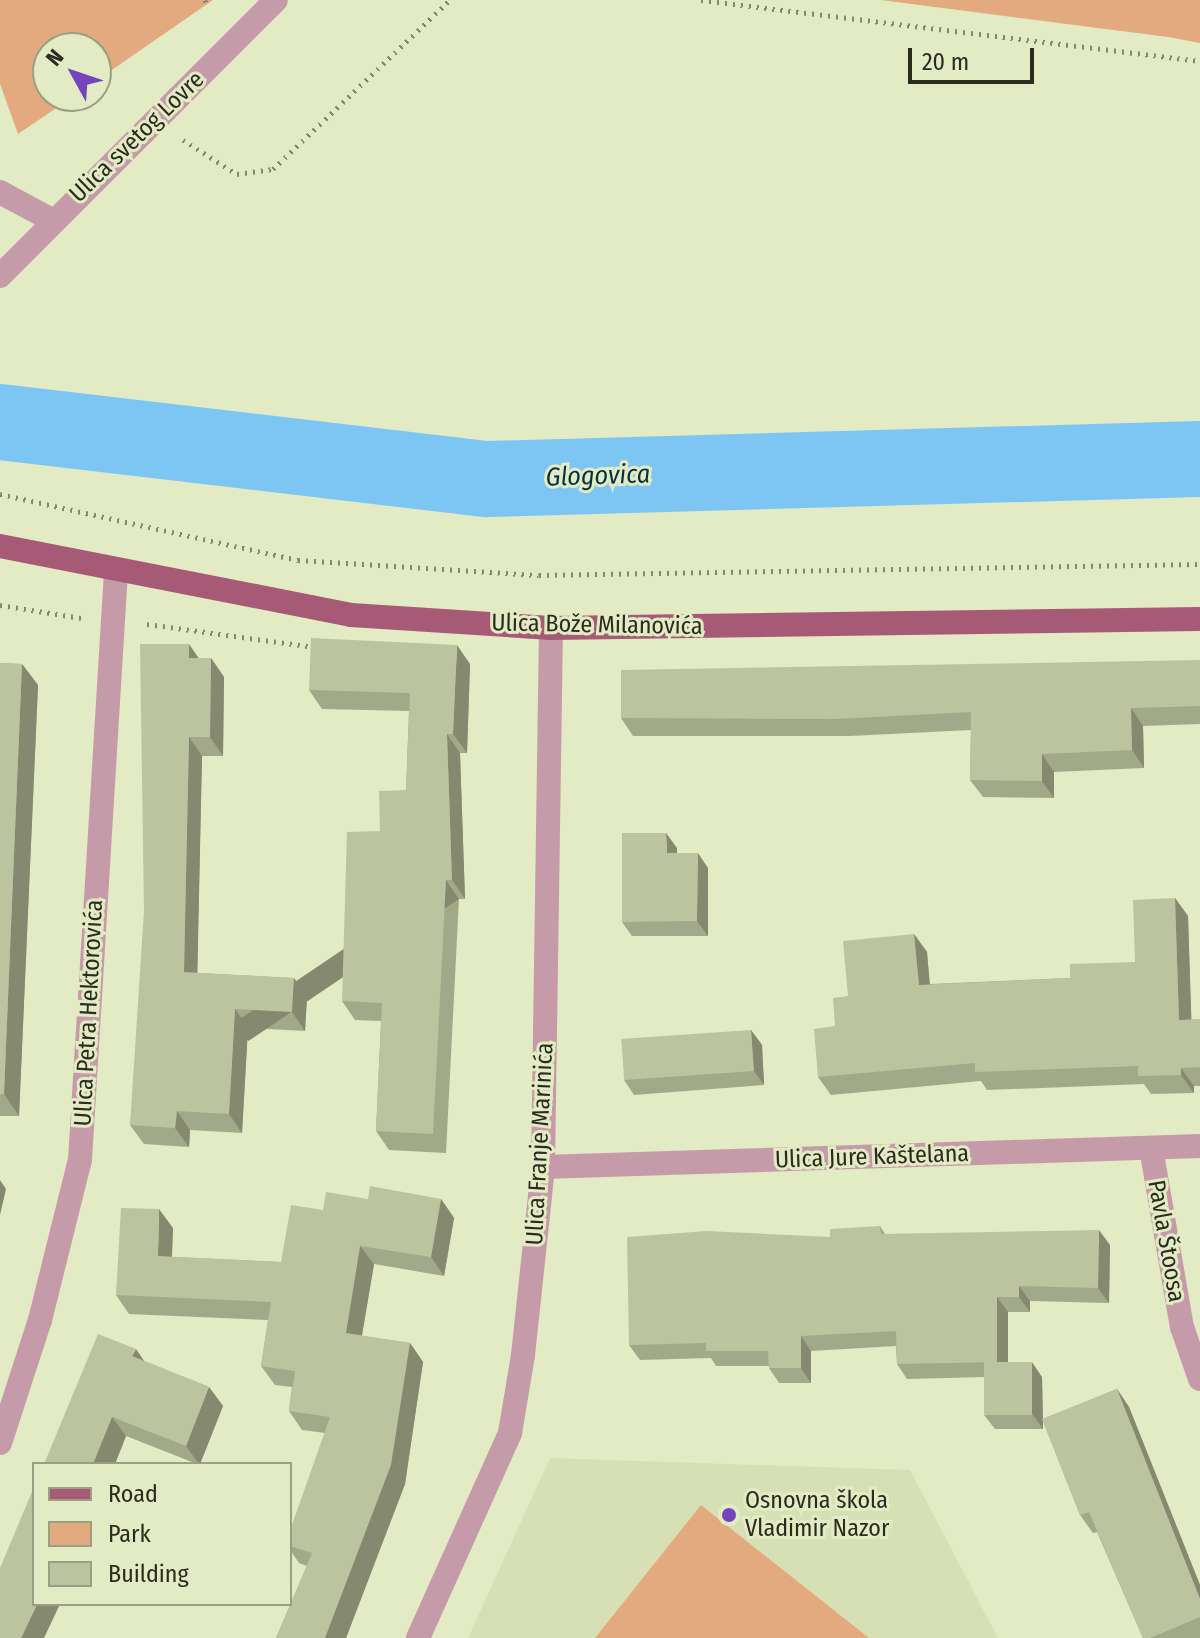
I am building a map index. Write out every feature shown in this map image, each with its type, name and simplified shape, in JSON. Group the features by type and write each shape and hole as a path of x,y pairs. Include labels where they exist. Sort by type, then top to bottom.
{"main road":[{"name":"Ulica Bože Milanovića","path":"0,546 116,572 351,615 551,628 1200,619"}],"street":[{"name":"Ulica svetog Lovre","path":"0,276 52,220 156,122 276,0"},
{"path":"0,192 52,220"},
{"name":"Ulica Petra Hektorovića","path":"0,1443 40,1320 80,1160 116,572"},
{"name":"Ulica Franje Marinića","path":"418,1638 510,1433 543,1167 551,628"},
{"name":"Ulica Jure Kaštelana","path":"543,1167 1200,1146"},
{"name":"Pavla Štoosa","path":"1151,1148 1182,1327 1200,1379"}],"path":[{"path":"156,122 237,174 273,169 450,0"},
{"path":"701,0 1200,61"},
{"path":"0,494 298,560 524,574 1200,564"},
{"path":"0,605 80,618"}],"shaded area":[{"name":"Osnovna škola Vladimir Nazor","path":"550,1458 910,1470 998,1638 468,1638"}],"green space":[{"path":"0,0 213,0 112,70 112,32 32,32 32,112 50,112 18,134 0,84"},
{"path":"881,0 1200,0 1200,43 1168,37"},
{"path":"701,1505 869,1638 595,1638"}],"building":[{"path":"311,638 457,645 453,734 447,734 452,880 446,880 433,1134 376,1131 382,1003 342,1001 347,832 380,831 379,791 406,790 410,693 309,690"},
{"path":"140,644 189,644 189,658 211,658 210,737 189,737 184,972 294,978 292,1012 235,1009 229,1114 177,1111 175,1128 130,1125 144,911"},
{"path":"1200,660 1200,706 1131,708 1132,750 1042,754 1042,781 970,780 971,712 837,719 621,718 621,670"},
{"path":"0,663 22,664 4,1094 0,1094"},
{"path":"622,833 666,833 667,853 698,853 697,921 622,922"},
{"path":"1175,898 1179,1020 1200,1019 1200,1067 1181,1068 1181,1075 1138,1076 1138,1066 975,1072 975,1063 818,1077 814,1029 835,1026 833,998 848,996 843,941 914,934 919,985 1070,978 1070,964 1135,962 1133,900"},
{"path":"751,1030 754,1071 624,1080 621,1039"},
{"path":"370,1186 441,1199 431,1257 360,1246 346,1333 410,1343 391,1465 325,1638 276,1638 312,1553 292,1547 292,1525 330,1417 289,1411 295,1371 261,1366 271,1302 116,1295 121,1208 159,1209 158,1256 281,1262 291,1205 323,1210 326,1192 368,1199"},
{"path":"880,1226 881,1234 1099,1230 1098,1288 1019,1286 1019,1297 997,1297 997,1362 897,1364 896,1331 801,1336 801,1368 769,1368 768,1351 706,1351 706,1343 629,1345 627,1237 707,1231 830,1237 830,1229"},
{"path":"98,1334 136,1349 132,1356 209,1387 186,1446 112,1417 94,1462 45,1462"},
{"path":"984,1362 1032,1362 1032,1415 984,1415"},
{"path":"1117,1389 1200,1599 1200,1617 1150,1638 1143,1638 1089,1512 1080,1515 1042,1419"},
{"path":"32,1492 32,1606 36,1606 21,1638 0,1638 0,1568"}],"waterway":[{"name":"Glogovica","path":"0,422 488,479 1200,459"}],"place":[{"name":"Osnovna škola Vladimir Nazor","path":"729,1515"}]}
